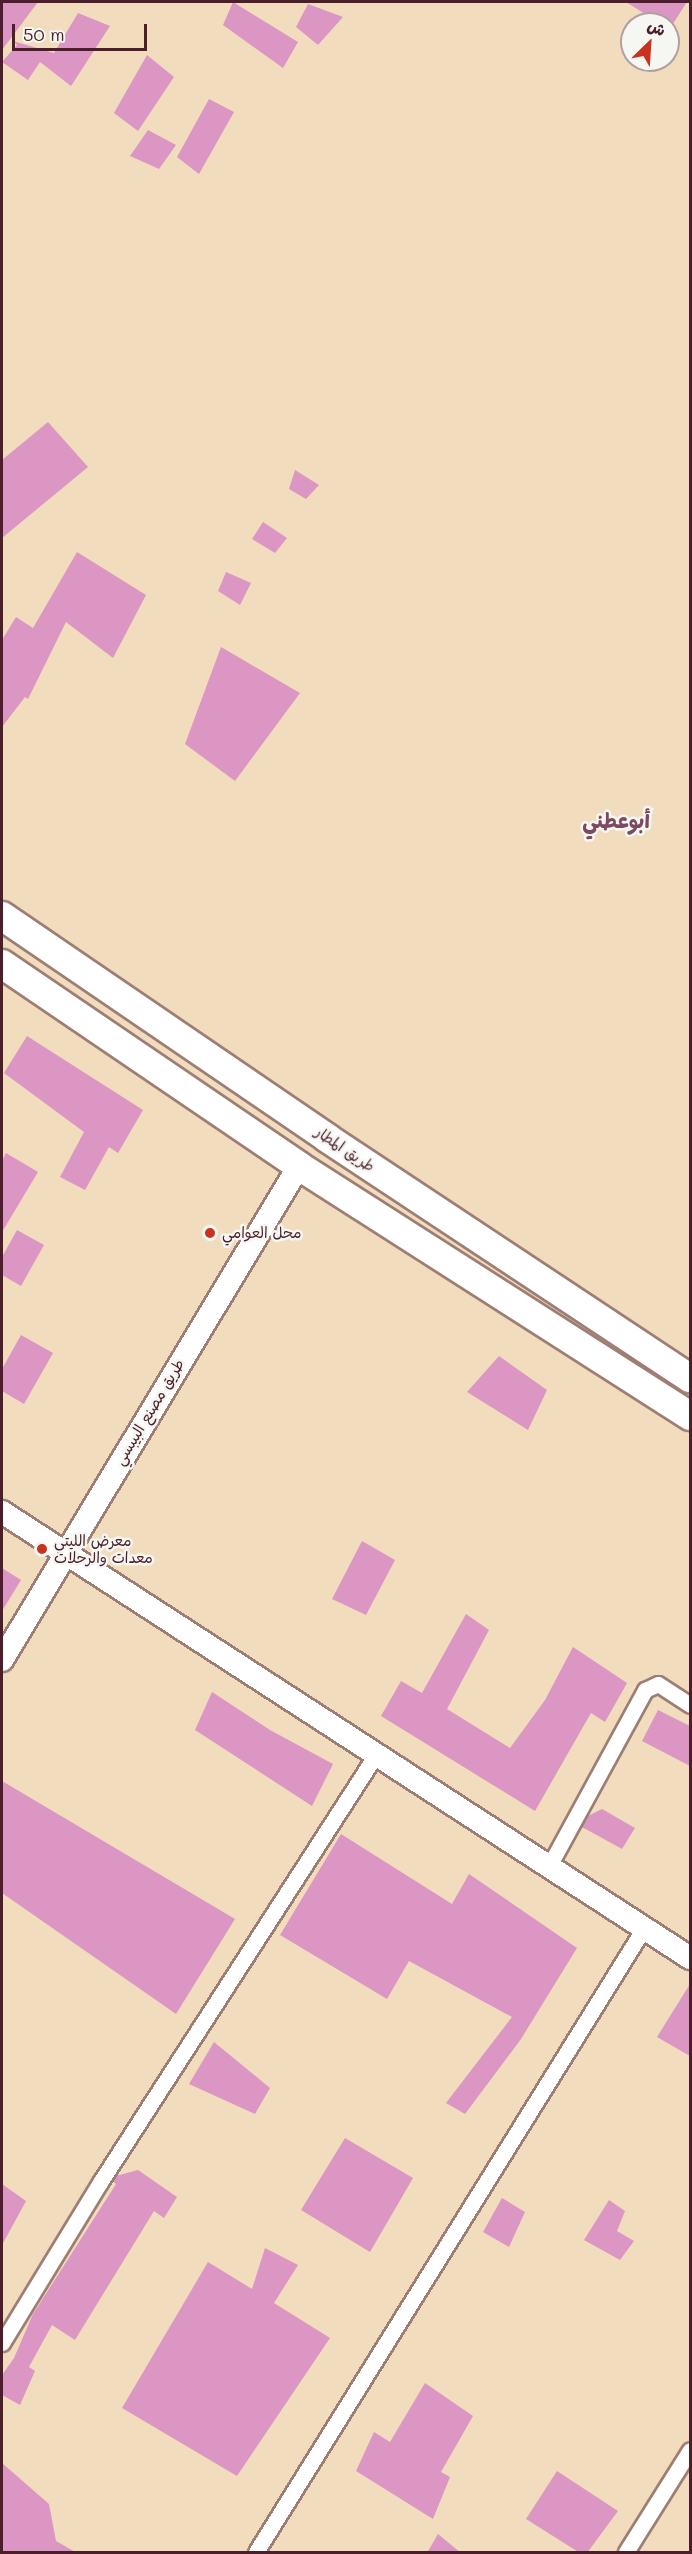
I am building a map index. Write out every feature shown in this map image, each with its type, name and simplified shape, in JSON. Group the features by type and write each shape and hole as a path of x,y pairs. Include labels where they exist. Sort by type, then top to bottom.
{"highway":[{"name":"طريق المطار","path":"2,916 690,1378"},
{"path":"2,964 299,1166 690,1416"}],"street":[{"name":"طريق مصنع البيبسي","path":"2,1659 299,1166"},
{"path":"2,1512 375,1756 690,1958"},
{"path":"548,1868 645,1690 658,1684 690,1705"},
{"path":"2,2343 101,2181 375,1756"},
{"path":"256,2553 644,1928"},
{"path":"626,2553 690,2450"}],"building":[{"path":"2,2 38,2 2,50"},
{"path":"233,2 298,42 283,68 223,25"},
{"path":"626,2 687,2 680,13 642,12"},
{"path":"308,4 343,17 318,45 296,27"},
{"path":"78,13 110,26 71,86 40,62 28,80 2,62 17,45 13,41 54,53"},
{"path":"147,55 174,77 138,131 114,113"},
{"path":"209,99 234,112 199,174 177,157"},
{"path":"148,130 176,145 159,169 130,156"},
{"path":"48,422 88,467 2,538 2,460"},
{"path":"295,470 319,485 306,499 289,489"},
{"path":"263,522 287,538 275,553 252,539"},
{"path":"77,552 146,595 113,658 66,622 28,699 25,697 2,727 2,640 16,617 33,628"},
{"path":"226,572 251,583 240,605 218,591"},
{"path":"221,647 300,693 235,781 185,744"},
{"path":"27,1036 143,1110 118,1153 109,1147 85,1190 60,1177 84,1132 4,1073"},
{"path":"6,1153 38,1172 2,1232 2,1161"},
{"path":"17,1230 44,1245 21,1286 2,1275 2,1257"},
{"path":"21,1335 53,1353 24,1404 2,1391 2,1369"},
{"path":"499,1356 547,1390 528,1430 467,1392"},
{"path":"362,1541 395,1560 366,1615 332,1599"},
{"path":"2,1568 21,1580 2,1611"},
{"path":"466,1614 489,1630 447,1709 510,1748 545,1700 573,1647 627,1683 605,1722 591,1713 535,1811 381,1716 401,1681 422,1693"},
{"path":"212,1692 270,1730 333,1764 312,1806 195,1730"},
{"path":"658,1710 690,1726 690,1766 642,1741"},
{"path":"2,1781 235,1919 176,2014 2,1893"},
{"path":"602,1809 635,1828 622,1849 582,1827 588,1816"},
{"path":"341,1834 452,1904 469,1874 577,1948 521,2039 465,2114 446,2103 512,2017 409,1961 387,1999 280,1935"},
{"path":"690,1984 690,2056 657,2037"},
{"path":"214,2042 270,2088 255,2114 189,2084"},
{"path":"345,2138 413,2178 370,2252 301,2210"},
{"path":"138,2170 177,2197 164,2218 154,2211 75,2340 52,2325 29,2367 35,2371 20,2405 2,2395 2,2375 14,2358 33,2314 116,2184 113,2181 116,2176"},
{"path":"2,2184 26,2201 2,2245"},
{"path":"502,2198 525,2212 509,2247 483,2232"},
{"path":"609,2200 625,2211 617,2231 634,2241 620,2260 584,2240"},
{"path":"265,2248 298,2265 274,2303 330,2338 237,2476 122,2408 208,2262 252,2289"},
{"path":"425,2383 473,2416 441,2472 450,2477 433,2519 356,2471 374,2432 390,2442"},
{"path":"2,2463 49,2504 56,2541 77,2553 2,2553"},
{"path":"557,2471 618,2511 587,2553 580,2553 526,2519"},
{"path":"438,2534 461,2553 427,2553"}],"place":[{"name":"محل العوامي","path":"210,1233"},
{"name":"معرض الليتي معدات والرحلات","path":"42,1549"}],"district":[{"name":"أبوعطني","path":"616,820"}]}
